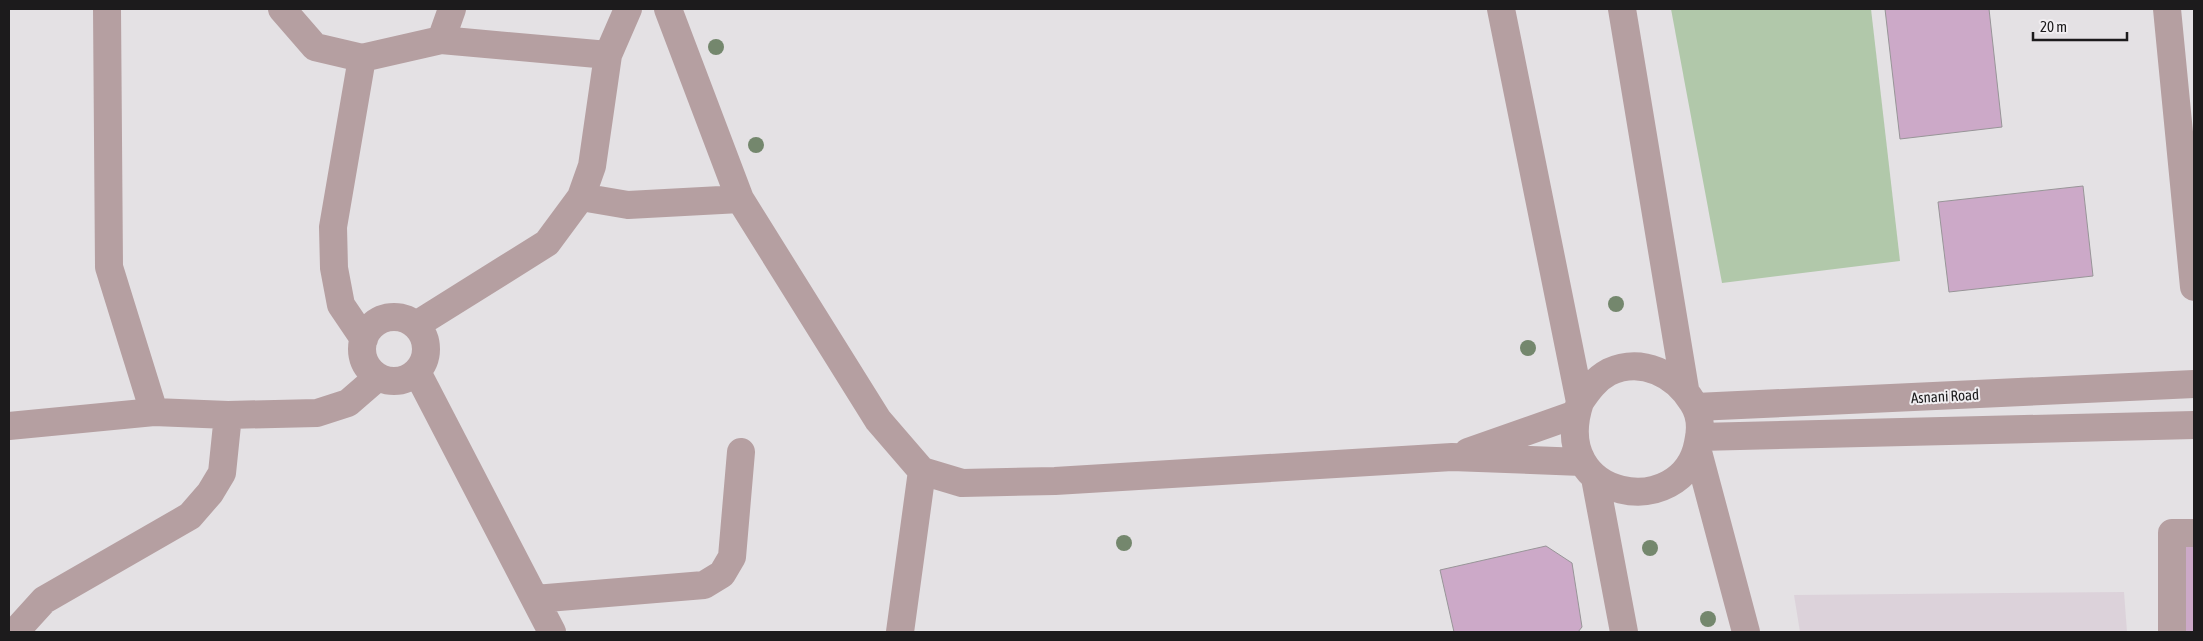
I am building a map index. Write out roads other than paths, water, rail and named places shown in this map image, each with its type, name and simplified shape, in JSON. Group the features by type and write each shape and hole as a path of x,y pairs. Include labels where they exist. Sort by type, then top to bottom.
{"street":[{"path":"107,9 109,267 154,412"},
{"path":"282,9 315,47 362,58 441,40 608,55"},
{"path":"441,40 452,9"},
{"path":"416,325 548,243 581,197 592,166 608,55 628,9"},
{"path":"668,9 740,199 878,420 922,471 962,484 1036,482 1452,457 1589,470 1613,489 1634,493 1654,490 1674,481 1688,466 1698,443 1700,427 1690,398 1622,9"},
{"path":"1501,9 1578,408"},
{"path":"2167,9 2194,286"},
{"path":"362,58 333,227 334,268 341,305 364,339"},
{"path":"581,197 628,205 740,199"},
{"path":"397,318 407,320 416,325 422,334 426,348 423,363 417,372 399,381 378,377 365,361 362,350 364,339 369,330 377,323 386,319 397,318"},
{"path":"1624,632 1589,470 1574,442 1573,422 1578,408 1592,385 1609,372 1629,367 1650,368 1670,376 1690,398"},
{"path":"417,372 552,632"},
{"path":"9,426 154,412 228,415 316,413 348,403 378,377"},
{"name":"Asnani Road","path":"1690,398 2194,384"},
{"path":"1452,457 1578,408"},
{"path":"15,632 44,600 190,516 210,493 222,473 228,415"},
{"path":"1698,443 2194,425"},
{"path":"1698,443 1746,632"},
{"path":"535,599 704,585 722,574 732,557 741,452"},
{"path":"900,632 922,471"},
{"path":"2172,632 2172,533 2194,533"}]}
